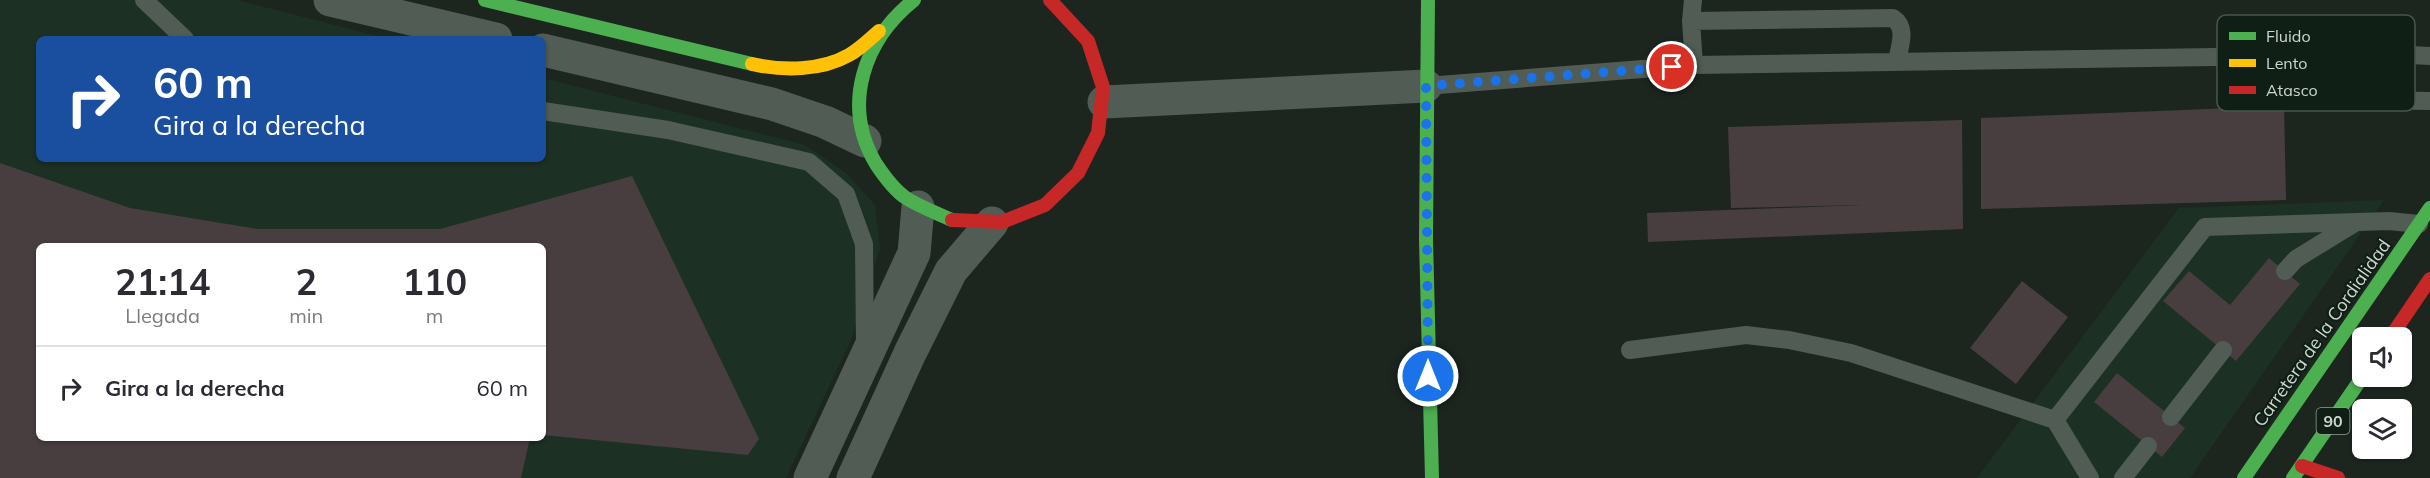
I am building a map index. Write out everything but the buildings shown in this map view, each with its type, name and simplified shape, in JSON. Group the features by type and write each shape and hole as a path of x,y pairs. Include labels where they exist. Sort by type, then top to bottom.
{"main road":[{"path":"485,0 773,69 813,67 849,55 883,28 900,9 914,0"},
{"path":"883,28 870,51 861,75 859,100 861,126 881,173 898,192 918,207 942,218 967,223 992,223 1018,218 1041,208 1062,193 1079,174 1101,128 1104,102 1102,76 1094,52 1081,30 1065,11 1050,0"},
{"path":"1428,0 1426,86 1432,478"},
{"name":"Carretera de la Cordialidad","path":"2244,478 2430,208"},
{"path":"2397,327 2430,279"},
{"name":"90","path":"2293,478 2356,387"},
{"path":"2302,466 2338,478"}],"street":[{"path":"330,0 483,36"},
{"path":"546,51 771,105 825,122 866,141"},
{"path":"1104,102 1426,86"},
{"path":"810,478 914,253 918,207"},
{"path":"853,478 910,353 951,271 992,223"}],"lane":[{"path":"144,0 182,36"},
{"path":"1693,0 1691,21 1694,65"},
{"path":"1691,21 1893,18 1900,23 1902,31 1896,62"},
{"path":"2415,55 2430,56"},
{"path":"1426,86 1694,65 2217,57"},
{"path":"2415,101 2430,101"},
{"path":"546,111 668,130 809,162 846,194 864,244 865,359"},
{"path":"2055,420 2205,227 2390,221 2419,224"},
{"path":"2285,272 2295,259 2355,223"},
{"path":"1630,350 1746,335 1789,340 1851,353 2055,420 2090,478"},
{"path":"2171,417 2223,350"},
{"path":"2123,478 2148,446"}],"shaded area":[{"path":"0,0 237,0 377,36 36,36 36,162 546,162 546,79 805,145 846,173 875,205 880,249 851,340 786,478 0,478"},
{"path":"2384,200 2190,478 1977,478 2179,208"}],"traffic: fast":[{"path":"485,0 752,64"},
{"path":"914,0 882,34 871,54 863,75 859,97 860,119 866,142 876,164 893,187 911,201 952,220"},
{"path":"1428,0 1426,239 1432,478"},
{"path":"2244,478 2430,208"},
{"path":"2293,478 2355,387"}],"traffic: slow":[{"path":"752,64 776,68 802,68 826,64 853,53 879,31"}],"traffic: jam":[{"path":"952,220 1002,222 1045,205 1078,173 1098,133 1103,87 1088,41 1050,0"},
{"path":"2397,327 2430,279"},
{"path":"2302,466 2338,478"}],"route":[{"path":"1428,376 1426,86 1672,67"}]}
